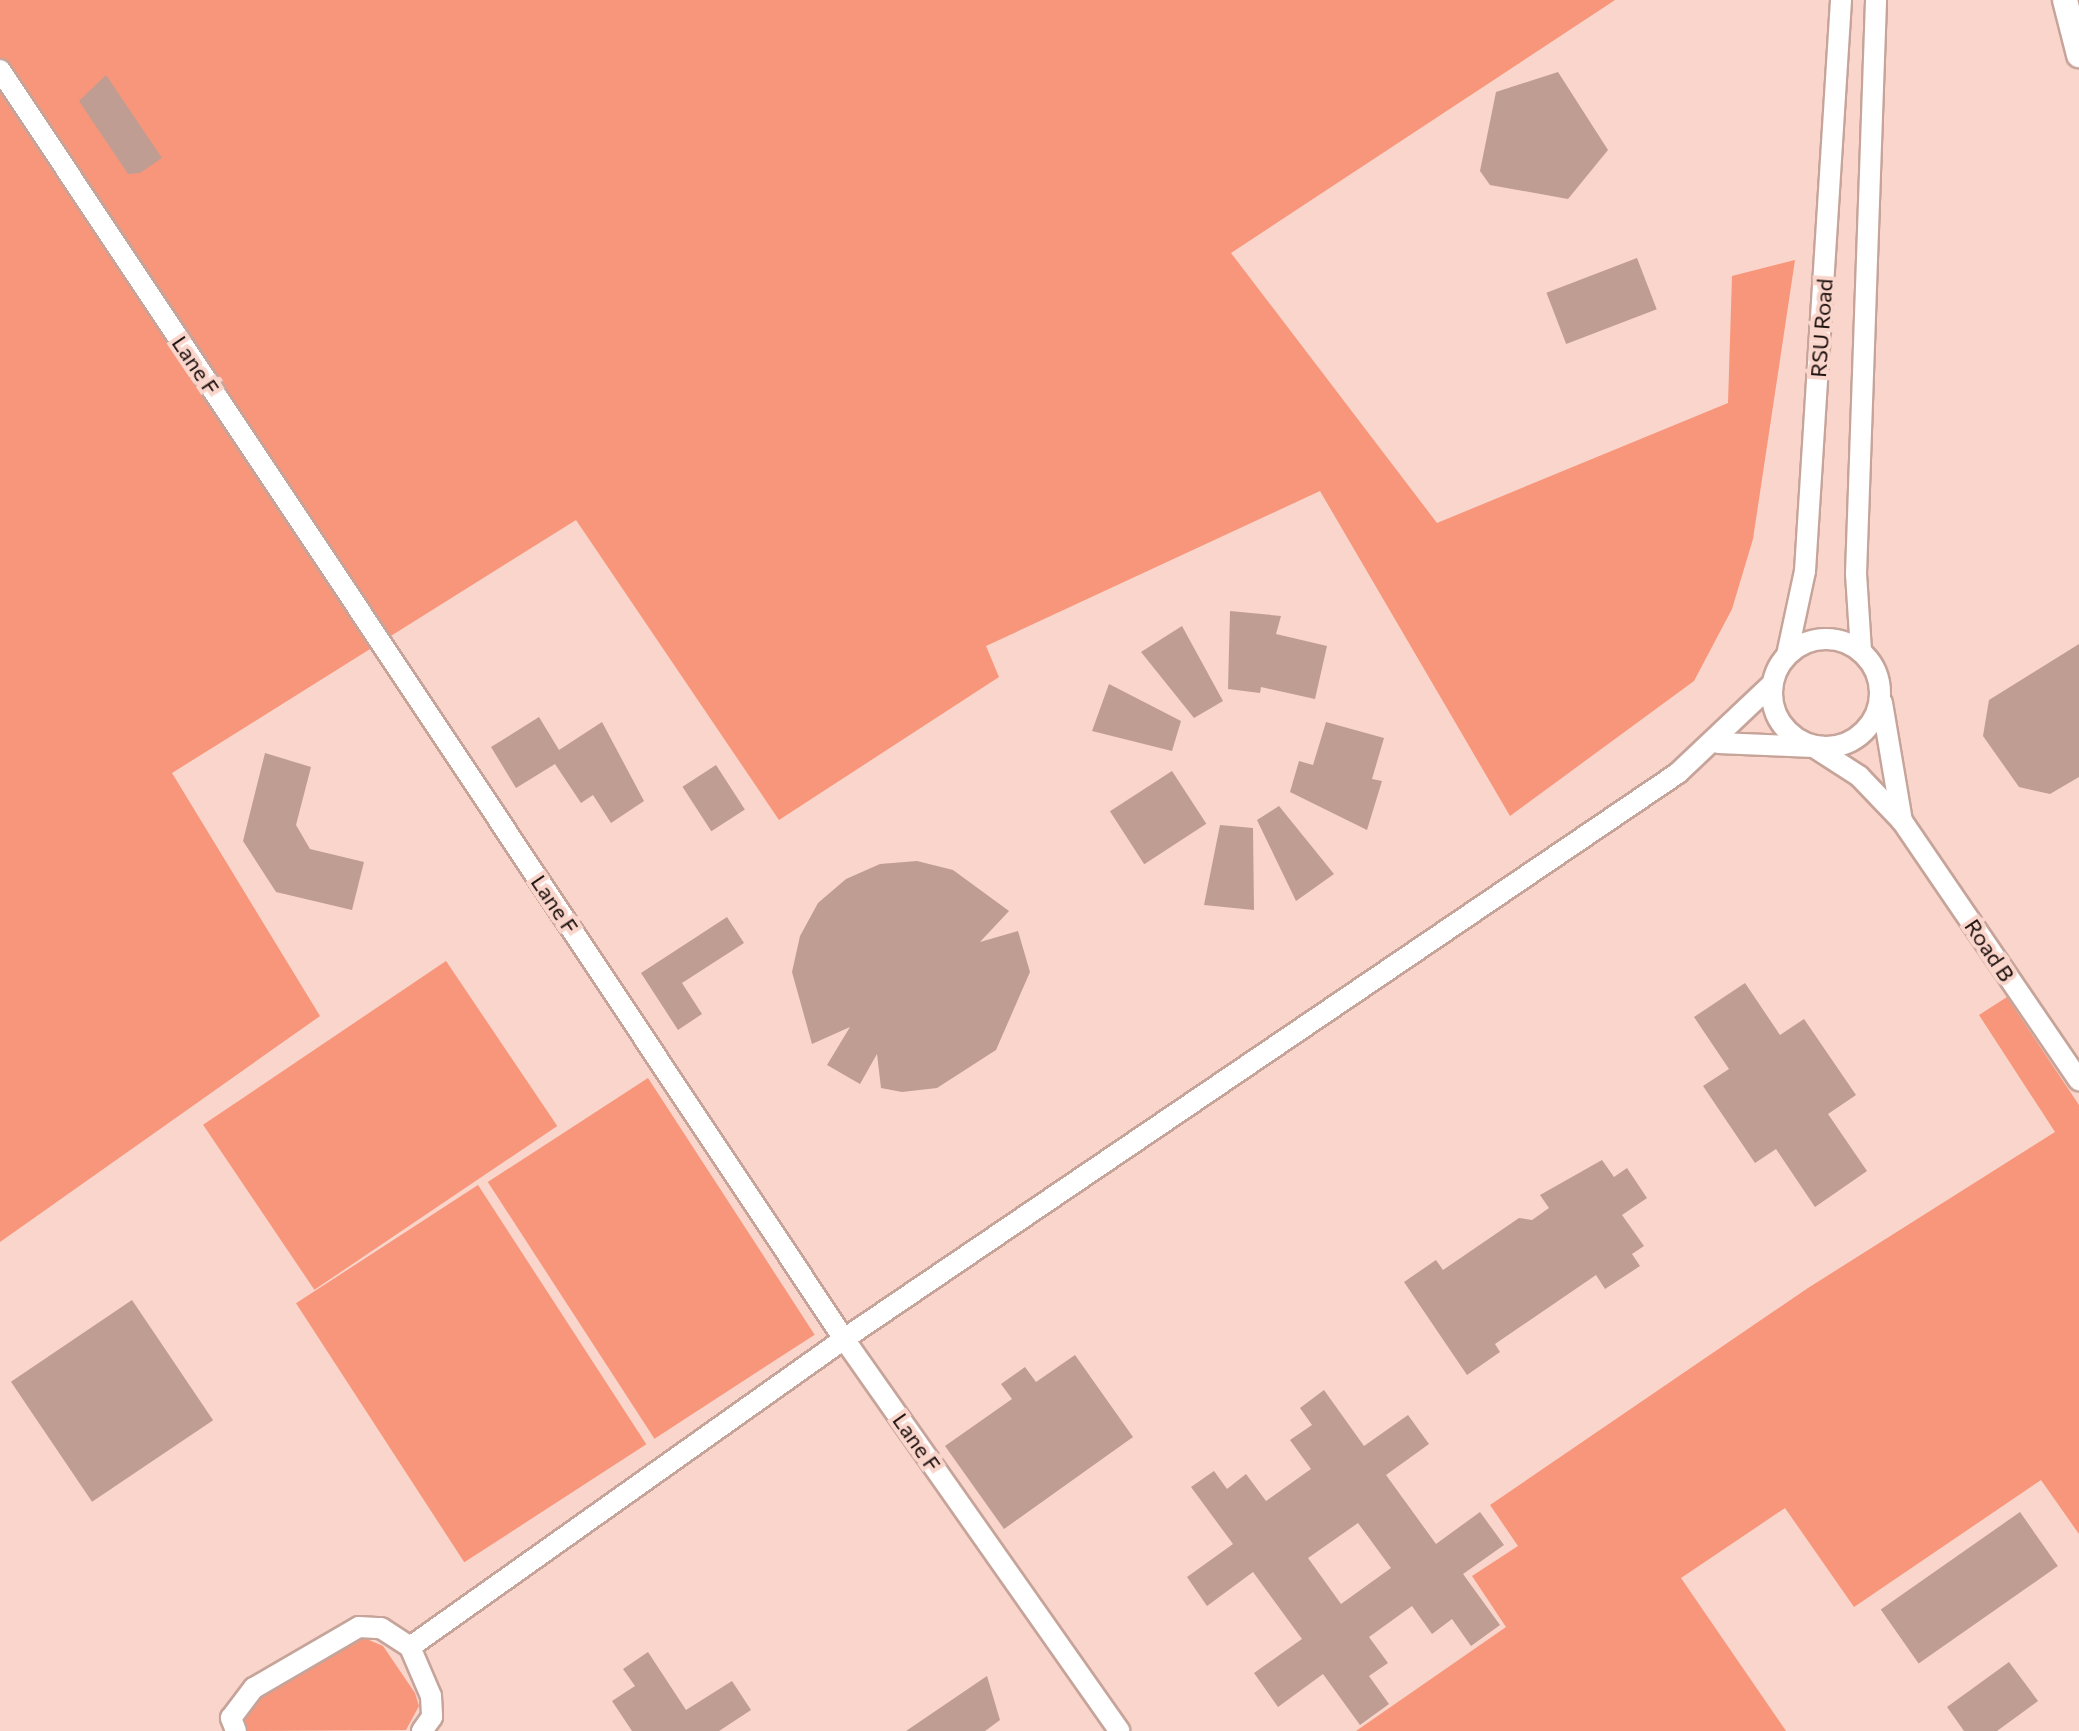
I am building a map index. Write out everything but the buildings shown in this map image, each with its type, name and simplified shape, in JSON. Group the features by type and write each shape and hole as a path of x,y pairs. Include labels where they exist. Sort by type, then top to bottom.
{"street":[{"name":"RSU Road","path":"1787,655 1805,571 1841,0"},
{"name":"RSU Road","path":"1861,651 1856,574 1876,0"},
{"path":"2065,0 2079,55"},
{"name":"Lane F","path":"0,70 844,1339 1120,1731"},
{"path":"410,1647 844,1339 1718,743 1772,684 1787,655 1816,640 1861,651 1881,694 1902,821"},
{"path":"1772,684 1786,730 1814,747"},
{"path":"1718,743 1814,747 1860,736 1881,694"},
{"name":"Road B","path":"1814,747 1859,776 1902,821 2079,1080"},
{"path":"236,1731 231,1718 246,1696 325,1643 359,1627 381,1628 410,1647 431,1696 432,1717 422,1731"}],"shaded area":[{"path":"0,0 1615,0 1231,253 1437,523 1728,403 1732,276 1795,260 1753,539 1732,609 1694,681 1510,816 1320,491 986,646 999,677 779,820 576,520 172,773 320,1016 0,1242"},
{"path":"446,961 557,1126 314,1290 203,1125"},
{"path":"2007,997 2079,1105 2079,1534 2041,1480 1854,1607 1785,1508 1681,1578 1786,1731 1356,1731 1506,1627 1472,1576 1518,1546 1490,1505 1808,1288 2055,1132 1979,1015"},
{"path":"648,1078 815,1335 654,1439 488,1182"},
{"path":"478,1185 646,1444 464,1562 296,1303"},
{"path":"362,1637 383,1646 415,1693 419,1706 406,1730 248,1731 244,1715 253,1702"}]}
